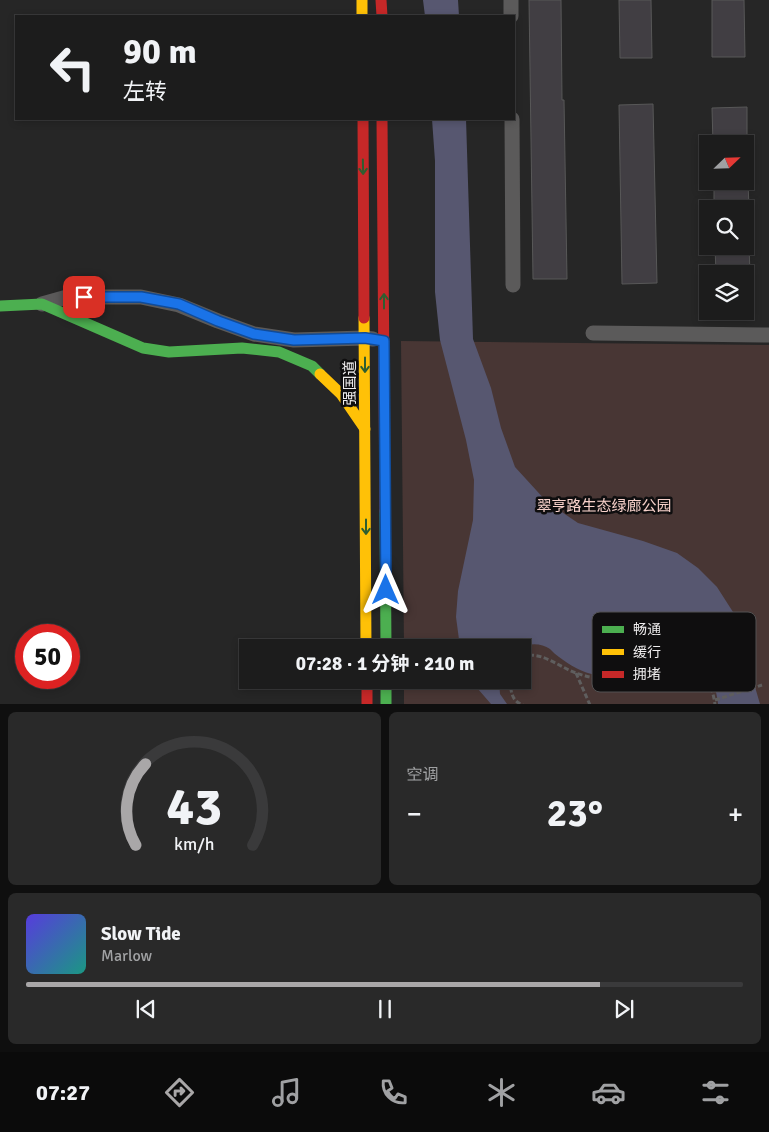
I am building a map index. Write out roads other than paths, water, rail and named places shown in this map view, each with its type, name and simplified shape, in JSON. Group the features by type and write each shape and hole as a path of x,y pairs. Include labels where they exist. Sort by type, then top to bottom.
{"main road":[{"path":"362,0 362,15"},
{"path":"382,0 382,15"},
{"name":"强国道","path":"363,120 366,639"},
{"path":"382,120 386,639"},
{"path":"0,306 42,304 143,348 169,352 242,348 279,352 312,366 341,394 365,429"},
{"path":"367,689 367,704"},
{"path":"386,689 386,704"}],"street":[{"path":"511,0 511,15"},
{"path":"512,120 513,286"},
{"path":"42,304 67,297 141,297 179,304 254,334 294,340 365,338 384,341"},
{"path":"593,333 769,335"}],"water":[{"path":"423,0 458,0 459,15 425,15"},
{"path":"432,120 466,120 473,339 491,388 501,428 515,467 547,502 578,523 643,541 677,553 698,568 717,587 733,612 592,612 592,674 567,663 547,647 531,644 531,639 459,639 456,617 458,591 473,520 474,480 466,440 440,340 435,292 435,161"},
{"path":"478,689 500,689 500,694 507,704 491,704"},
{"path":"756,690 760,704 718,704 716,692 756,692"}],"park label":[{"name":"翠亨路生态绿廊公园","path":"604,506"}]}
